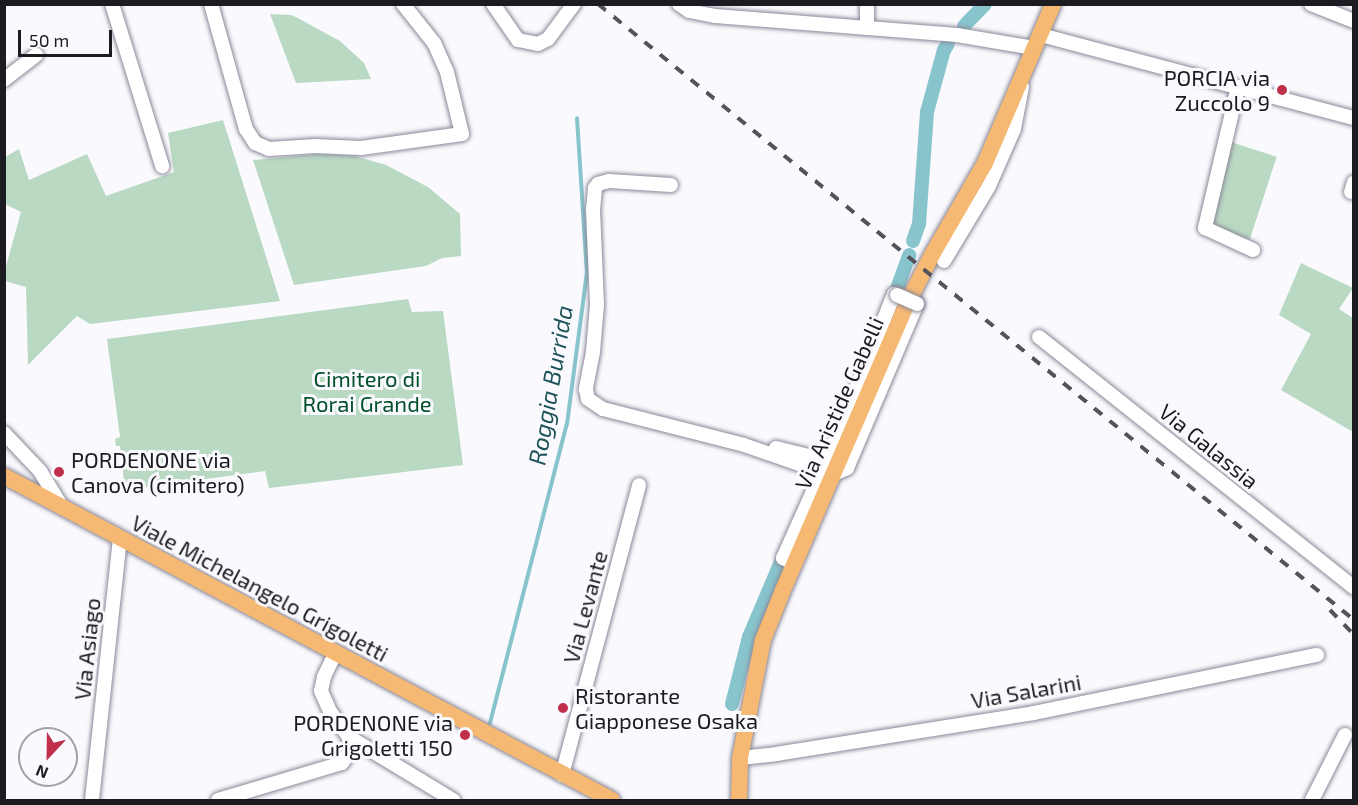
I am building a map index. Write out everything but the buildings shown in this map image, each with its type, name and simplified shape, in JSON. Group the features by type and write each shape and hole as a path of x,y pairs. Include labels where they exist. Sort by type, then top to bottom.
{"main road":[{"name":"Via Aristide Gabelli","path":"729,801 739,763 763,640 829,468 933,253 985,163 1053,4"},
{"name":"Viale Michelangelo Grigoletti","path":"4,476 612,801"},
{"name":"Via Aristide Gabelli","path":"739,763 739,801"}],"street":[{"path":"112,4 162,166"},
{"path":"211,4 246,129 255,143 269,149 315,146 361,148 462,134 447,72 434,43 403,4"},
{"path":"493,4 518,40 538,44 548,39 574,4"},
{"path":"679,4 689,11 715,10 867,28 1037,42 1238,87 1353,118"},
{"path":"867,4 867,28"},
{"path":"1311,4 1353,21"},
{"path":"4,80 36,55"},
{"name":"Via Aristide Gabelli","path":"944,261 989,186 1014,129 1025,73"},
{"path":"1238,87 1205,228 1253,250"},
{"path":"671,185 609,181 598,184 595,188 593,209 596,327 586,394 590,402 603,409 829,468 847,468 917,304 894,294 829,468"},
{"name":"Via Galassia","path":"1039,337 1353,588"},
{"path":"4,433 40,471 62,507"},
{"name":"Via Levante","path":"562,775 639,485"},
{"name":"Via Asiago","path":"92,801 120,538"},
{"path":"335,654 324,677 321,691 331,713 349,737 453,801"},
{"name":"Via Salarini","path":"739,763 776,754 1034,713 1317,655"},
{"path":"1312,801 1345,735"},
{"path":"218,801 342,763 351,750 349,737"}],"green space":[{"path":"270,14 292,15 340,41 364,63 371,79 296,83"},
{"path":"223,120 280,301 90,324 77,316 28,365 26,287 5,281 5,270 21,212 5,204 5,157 19,149 29,180 87,154 106,196 174,172 168,133"},
{"path":"1231,142 1277,157 1250,240 1204,225"},
{"path":"318,154 355,156 386,165 428,187 460,214 461,256 442,258 426,266 294,285 253,160"},
{"path":"1301,263 1353,288 1339,309 1353,318 1353,432 1281,390 1311,334 1279,315"},
{"name":"Cimitero di Rorai Grande","path":"408,299 412,312 443,311 463,465 269,488 265,471 125,490 120,446 116,446 115,439 120,437 107,339"}],"waterway":[{"path":"964,26 985,4"},
{"path":"913,241 919,224 927,112 944,50 948,44"},
{"name":"Roggia Burrida","path":"490,723 567,424 587,273 577,118"},
{"path":"898,286 909,255"},
{"path":"732,704 749,637 780,564"}],"railway":[{"path":"598,4 1354,620"},
{"path":"1330,610 1354,635"}],"place":[{"name":"PORCIA via Zuccolo 9","path":"1282,90"},
{"name":"PORDENONE via Canova (cimitero)","path":"59,472"},
{"name":"Ristorante Giapponese Osaka","path":"563,708"},
{"name":"PORDENONE via Grigoletti 150","path":"465,735"}]}
